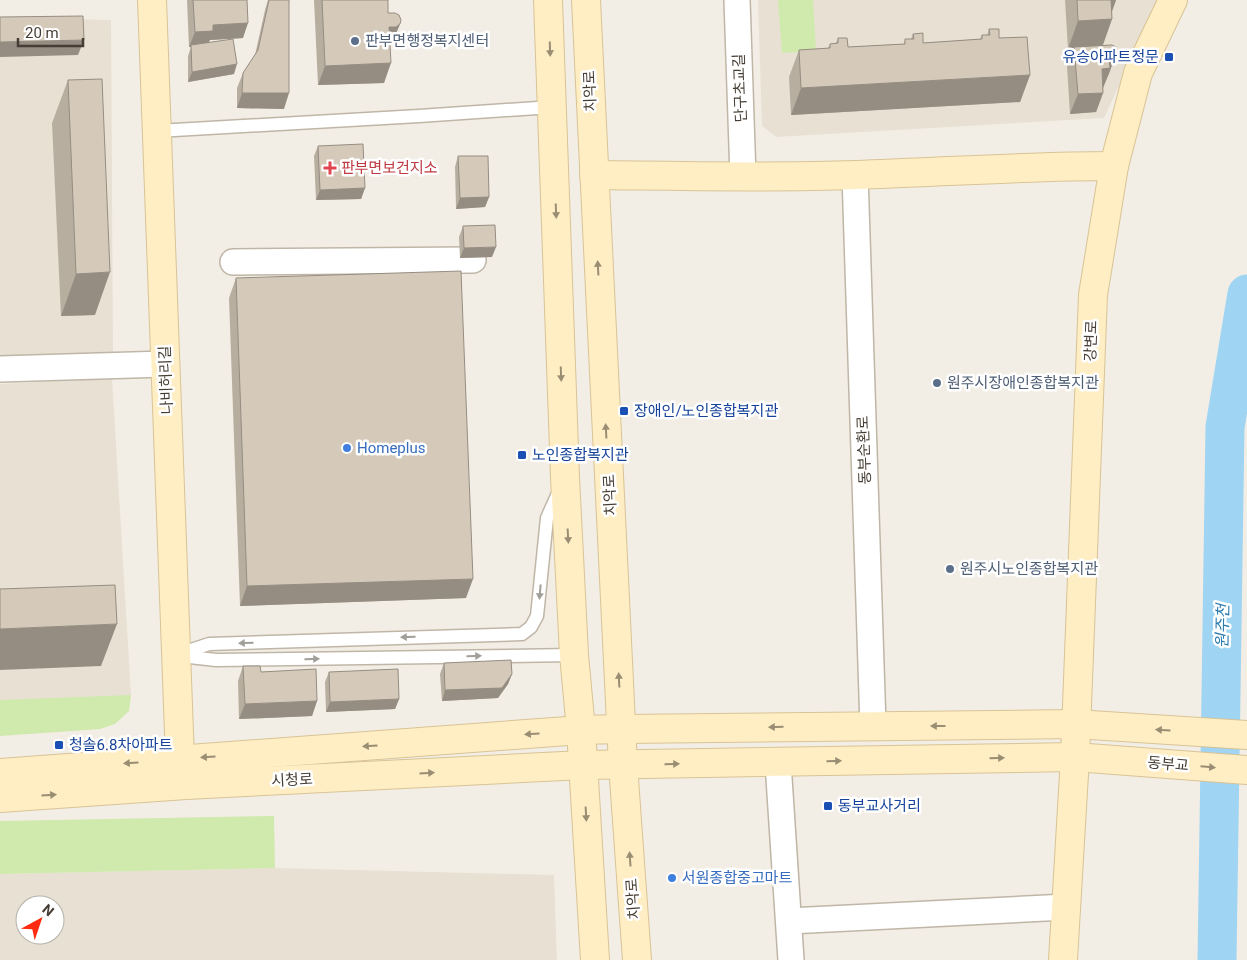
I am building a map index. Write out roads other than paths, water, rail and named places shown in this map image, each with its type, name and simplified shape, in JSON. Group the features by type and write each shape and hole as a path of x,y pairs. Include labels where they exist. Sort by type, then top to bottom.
{"street":[{"name":"나비허리길","path":"152,0 176,655 183,772"},
{"path":"548,0 565,477 574,655 581,730 595,960"},
{"name":"치악로","path":"586,0 621,729 637,960"},
{"name":"단구초교길","path":"737,0 743,177"},
{"name":"강변로","path":"1062,960 1084,725 1093,295 1114,166 1138,73 1173,0"},
{"path":"594,175 743,177 855,175 1046,166 1114,166"},
{"name":"동부순환로","path":"855,175 873,726"},
{"path":"233,262 473,260"},
{"path":"0,369 165,364"},
{"path":"581,730 1084,725 1247,735"},
{"name":"시청로","path":"0,798 183,772 581,730"},
{"path":"583,765 1082,757"},
{"name":"동부교","path":"1082,757 1247,770"},
{"path":"778,762 790,960"},
{"name":"시청로","path":"0,773 183,772 583,765"},
{"path":"789,922 1066,906"}],"lane":[{"path":"157,131 552,107"},
{"path":"176,655 210,644 522,634 531,627 538,616 547,518 565,477"},
{"path":"176,655 216,660 574,655"}],"waterway":[{"name":"원주천","path":"1217,960 1225,427 1247,294"}],"place":[{"name":"판부면행정복지센터","path":"355,41"},
{"name":"유승아파트정문","path":"1169,57"},
{"name":"판부면보건지소","path":"330,168"},
{"name":"원주시장애인종합복지관","path":"937,383"},
{"name":"장애인/노인종합복지관","path":"624,411"},
{"name":"Homeplus","path":"347,448"},
{"name":"노인종합복지관","path":"522,455"},
{"name":"원주시노인종합복지관","path":"950,569"},
{"name":"청솔6.8차아파트","path":"59,745"},
{"name":"동부교사거리","path":"828,806"},
{"name":"서원종합중고마트","path":"672,878"}]}
